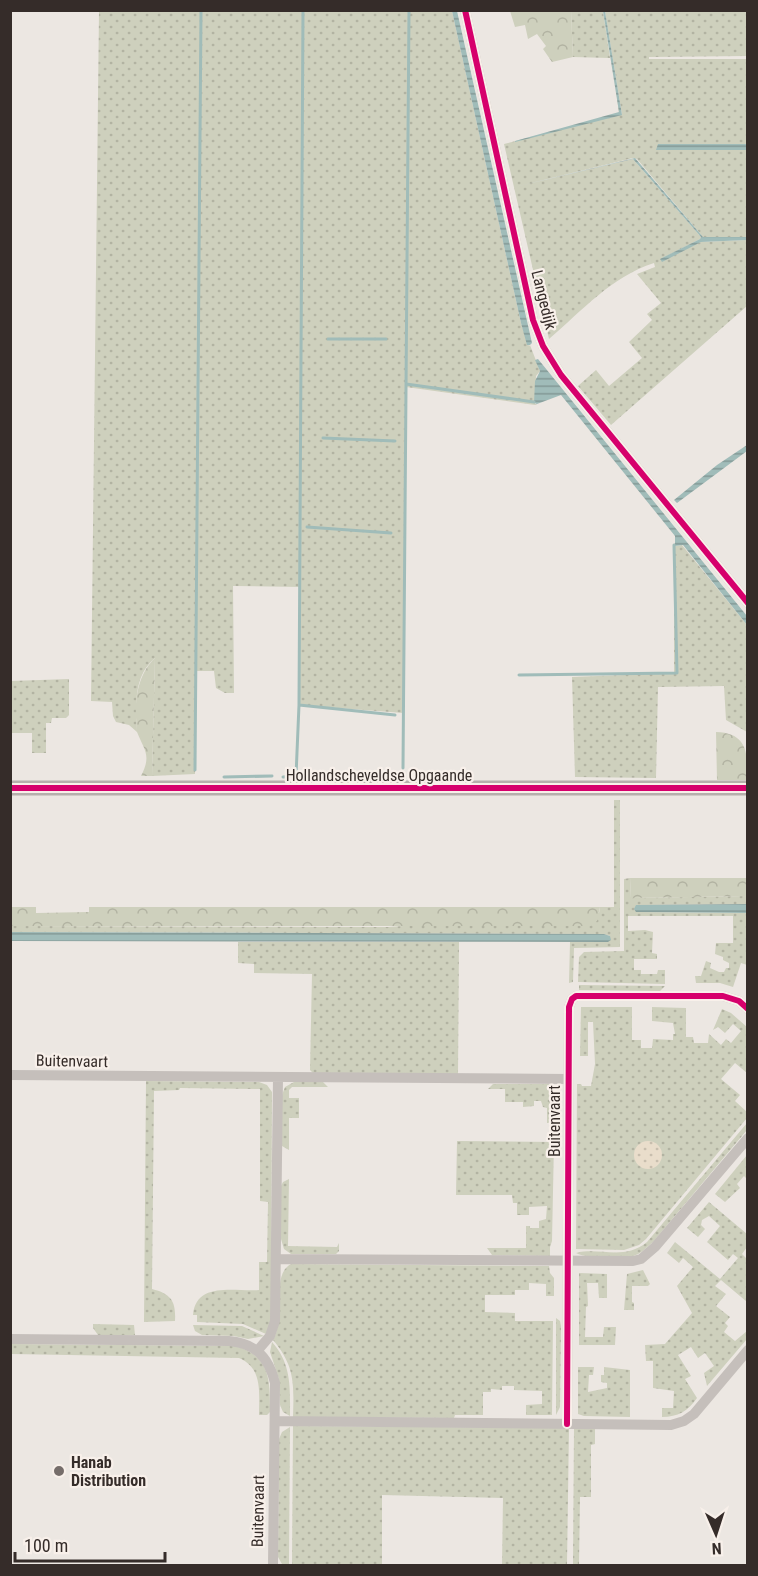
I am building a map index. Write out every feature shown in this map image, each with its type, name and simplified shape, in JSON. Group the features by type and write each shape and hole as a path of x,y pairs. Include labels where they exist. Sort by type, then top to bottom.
{"street":[{"name":"Langedijk","path":"465,10 533,320 543,346 561,375 747,603"},
{"name":"Hollandscheveldse Opgaande","path":"10,788 747,788"},
{"name":"Buitenvaart","path":"567,1424 568,1079 569,1007 572,999 576,996 723,996 739,1002 747,1009"},
{"name":"Buitenvaart","path":"10,1075 568,1079"},
{"path":"10,1339 228,1341 244,1343 258,1350 274,1328 278,1078"},
{"path":"276,1259 567,1262 641,1259 655,1247 747,1138"},
{"name":"Buitenvaart","path":"258,1350 269,1363 275,1383 273,1566"},
{"path":"275,1421 671,1425 684,1421 694,1414 747,1350"}],"green space":[{"path":"99,11 452,11 521,323 540,371 536,376 535,404 537,404 535,405 406,387 403,713 299,705 301,587 233,586 234,693 225,693 216,688 214,671 196,671 195,774 152,776 155,658 148,665 139,682 136,702 137,732 129,725 116,722 112,702 91,701"},
{"path":"510,11 571,11 573,57 552,62 543,49 546,46 537,34 528,39 525,25 515,27"},
{"path":"571,11 603,11 610,58 573,57"},
{"path":"605,11 747,11 747,56 649,57 649,59 747,59 747,237 703,237 637,159 633,158 515,187 633,159 701,237 661,259 701,242 747,240 747,306 611,425 578,386 596,370 609,386 642,358 629,342 652,320 647,314 661,303 637,274 655,267 654,263 624,277 611,286 549,339 504,144 619,114 616,89 622,115"},
{"path":"675,543 676,546 682,545 747,625 747,732 726,720 724,686 658,687 656,778 575,777 572,677 674,673"},
{"path":"155,658 152,776 141,776 146,758 137,730 136,701 145,671"},
{"path":"69,679 69,715 66,718 52,718 51,723 46,723 46,753 32,753 32,733 11,733 11,681"},
{"path":"716,732 734,736 744,747 747,780 717,780"},
{"path":"614,800 620,800 620,947 574,948 573,982 569,983 570,942 608,942 610,936 604,934 11,932 11,926 388,927 599,913 600,907 614,907"},
{"path":"630,878 631,898 747,896 747,904 637,905 636,912 747,913 747,965 741,963 733,987 720,983 696,983 695,976 701,976 706,961 711,963 710,968 719,972 724,972 726,968 729,968 729,963 723,960 723,957 715,954 716,943 733,943 733,916 628,916 628,931 653,932 652,953 657,954 657,959 634,959 634,970 641,970 641,974 657,974 658,970 665,970 665,984 578,982 579,957 584,952 624,951 624,879"},
{"path":"630,878 747,878 747,896 631,898"},
{"path":"11,907 36,907 36,913 89,912 89,907 600,907 597,921 590,926 11,926"},
{"path":"238,942 459,942 458,1074 313,1073 310,1070 312,974 254,973 254,964 238,963"},
{"path":"579,985 665,986 660,991 579,990"},
{"path":"581,1007 632,1007 632,1040 641,1040 641,1048 652,1048 653,1039 673,1040 673,1034 675,1034 673,1023 652,1021 652,1007 686,1008 686,1037 693,1037 694,1043 708,1043 709,1034 721,1045 726,1039 731,1043 741,1031 733,1024 725,1033 718,1027 713,1030 722,1009 731,1013 747,1027 747,1073 735,1063 721,1079 740,1095 735,1101 747,1112 747,1118 646,1239 639,1245 624,1250 576,1249 577,1084 591,1086 595,1064 593,1022 588,1022 588,1056 580,1056"},
{"path":"146,1081 259,1082 267,1085 272,1092 271,1322 266,1334 243,1324 197,1322 197,1315 193,1315 201,1297 209,1293 218,1290 259,1290 259,1262 267,1262 268,1202 260,1201 260,1089 180,1088 179,1090 154,1091 152,1289 164,1293 171,1300 175,1309 175,1321 144,1322"},
{"path":"294,1082 323,1082 328,1087 292,1087 289,1090 289,1098 299,1098 299,1118 289,1118 289,1150 282,1146 282,1095 285,1087"},
{"path":"493,1084 550,1084 555,1086 555,1123 547,1123 547,1108 543,1107 541,1101 534,1101 534,1106 523,1107 523,1102 505,1102 505,1089 488,1089"},
{"path":"747,1123 747,1130 653,1242 639,1254 621,1258 576,1253 630,1251 647,1242"},
{"path":"457,1141 554,1142 550,1256 492,1255 487,1248 526,1248 526,1226 539,1228 539,1221 546,1219 547,1206 529,1207 529,1215 517,1215 517,1203 513,1203 512,1195 456,1195"},
{"path":"747,1155 747,1179 744,1176 737,1184 740,1188 725,1202 715,1194"},
{"path":"289,1179 288,1246 337,1247 339,1243 339,1251 336,1254 291,1254 284,1249 281,1239 281,1186"},
{"path":"709,1202 747,1234 747,1247 742,1254 747,1259 747,1302 721,1280 715,1286 726,1294 716,1306 730,1317 725,1323 728,1326 724,1332 735,1341 747,1331 747,1339 707,1386 704,1373 714,1366 705,1353 698,1358 691,1347 678,1355 691,1376 685,1379 697,1398 682,1412 662,1417 662,1408 673,1408 674,1391 653,1388 653,1361 646,1361 645,1345 665,1344 692,1313 677,1286 693,1267 683,1258 679,1263 667,1253 675,1242 720,1279 738,1258 733,1254 728,1260 707,1242 720,1226 709,1216 702,1220 701,1225 705,1229 698,1237 687,1228"},
{"path":"291,1264 549,1266 554,1278 554,1296 546,1296 546,1284 529,1283 529,1290 515,1290 515,1295 485,1295 485,1312 515,1313 515,1321 553,1321 552,1415 526,1415 526,1405 542,1404 542,1391 514,1390 514,1386 502,1386 502,1390 491,1389 491,1392 483,1392 483,1415 455,1415 454,1418 293,1417 292,1376 286,1358 273,1340 277,1331 281,1278"},
{"path":"643,1270 650,1284 632,1286 634,1310 624,1310 627,1274"},
{"path":"579,1273 607,1274 607,1298 599,1298 598,1283 587,1283 588,1306 586,1307 585,1337 603,1337 604,1327 616,1327 615,1345 579,1345"},
{"path":"556,1318 560,1321 561,1326 560,1407 556,1415"},
{"path":"93,1324 134,1325 135,1335 98,1335"},
{"path":"193,1325 242,1326 264,1336 248,1339 202,1335 195,1331"},
{"path":"272,1342 279,1350 286,1368 290,1387 290,1416 283,1412 280,1405 279,1379 270,1352"},
{"path":"11,1344 235,1346 247,1350 262,1363 270,1390 270,1412 267,1415 259,1415 259,1390 256,1375 247,1362 239,1358 11,1354"},
{"path":"578,1367 594,1367 593,1375 589,1375 588,1392 607,1388 607,1383 601,1382 604,1367 630,1370 630,1417 578,1414"},
{"path":"293,1426 569,1428 567,1565 502,1565 503,1498 382,1495 382,1564 292,1564"},
{"path":"290,1427 289,1564 282,1564 278,1557 279,1439 282,1432"},
{"path":"574,1428 595,1429 595,1444 591,1445 591,1497 580,1497 579,1565 573,1566"}],"sand":[{"path":"648,1141 658,1145 662,1155 658,1165 648,1169 638,1165 634,1155 638,1145"}],"water":[{"path":"452,11 457,11 532,343 530,345 527,345 521,323"},
{"path":"603,11 605,11 622,115 515,142 619,112"},
{"path":"658,144 747,144 747,150 656,150"},
{"path":"635,158 703,237 747,237 747,240 701,242 662,262 660,259 701,237 633,159 515,187"},
{"path":"538,359 747,616 747,625 683,545 675,546 675,536 561,395 537,404 534,403 535,381 540,371 535,360"},
{"path":"747,445 747,451 677,503 674,500 717,465"},
{"path":"747,904 747,913 636,912 634,909 636,905"},
{"path":"11,932 604,934 610,936 611,940 608,942 11,941"}],"waterway":[{"path":"195,770 201,10"},
{"path":"303,10 299,705 395,715"},
{"path":"403,768 409,10"},
{"path":"328,339 386,339"},
{"path":"406,384 534,402"},
{"path":"323,438 395,441"},
{"path":"307,527 391,533"},
{"path":"519,675 677,673 674,545"},
{"path":"283,777 296,776 299,705"},
{"path":"224,777 272,776"}],"cycle path":[{"path":"465,10 533,320 543,346 561,375 748,603"},
{"path":"10,788 748,788"},
{"path":"567,1424 569,1007 572,999 576,996 723,996 739,1001 748,1009"}],"place":[{"name":"Hanab Distribution","path":"59,1471"}]}
